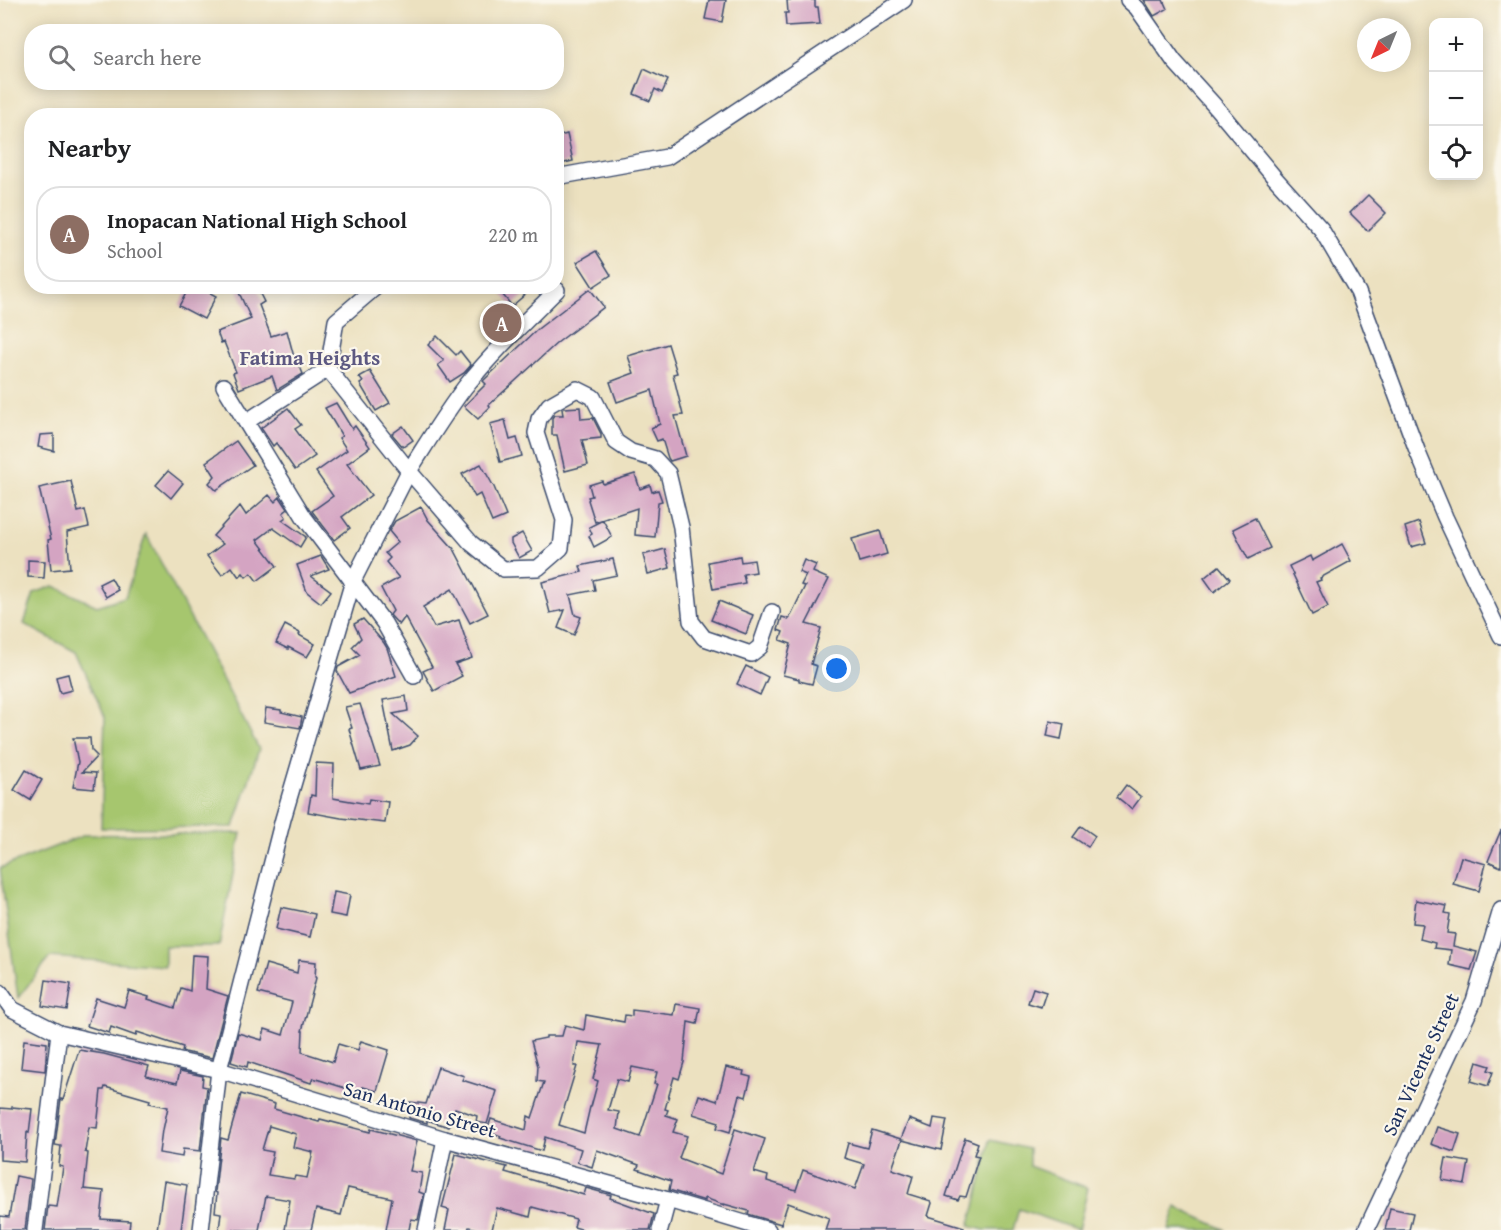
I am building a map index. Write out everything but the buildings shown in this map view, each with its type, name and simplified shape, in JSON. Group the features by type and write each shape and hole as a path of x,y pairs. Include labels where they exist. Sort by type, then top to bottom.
{"street":[{"path":"564,176 667,157 904,0"},
{"path":"1128,0 1137,8 1174,61 1321,229 1358,292 1444,517 1501,636"},
{"path":"246,422 328,369 336,321 368,294"},
{"path":"201,1230 219,1070 283,819 353,581 409,471 444,417 466,386 508,338 553,294"},
{"path":"328,369 409,471 471,543 503,569 538,568 561,548 564,520 536,433 539,419 549,405 577,389 593,398 616,442 630,452 656,459 668,473 681,527 691,621 704,638 751,654 760,646 772,612"},
{"path":"224,386 304,517 384,623 414,676"},
{"name":"San Vicente Street","path":"1366,1230 1474,1001 1501,910"},
{"name":"San Antonio Street","path":"0,992 12,1009 59,1033 219,1070 445,1139 768,1230"},
{"path":"35,1230 59,1033"},
{"path":"426,1230 445,1139"},
{"path":"660,1230 668,1200"}],"green space":[{"path":"146,534 259,749 234,827 101,828 105,717 76,652 24,624 34,593 54,586 97,606 125,597"},
{"path":"241,833 219,946 165,946 165,966 50,957 18,998 0,868 85,835"},
{"path":"990,1140 1029,1149 1029,1166 1088,1188 1078,1230 1019,1209 1013,1230 984,1230 969,1226"},
{"path":"1176,1207 1226,1230 1169,1230"}],"place":[{"name":"Inopacan National High School","path":"502,323"}],"district":[{"name":"Fatima Heights","path":"310,357"}]}
